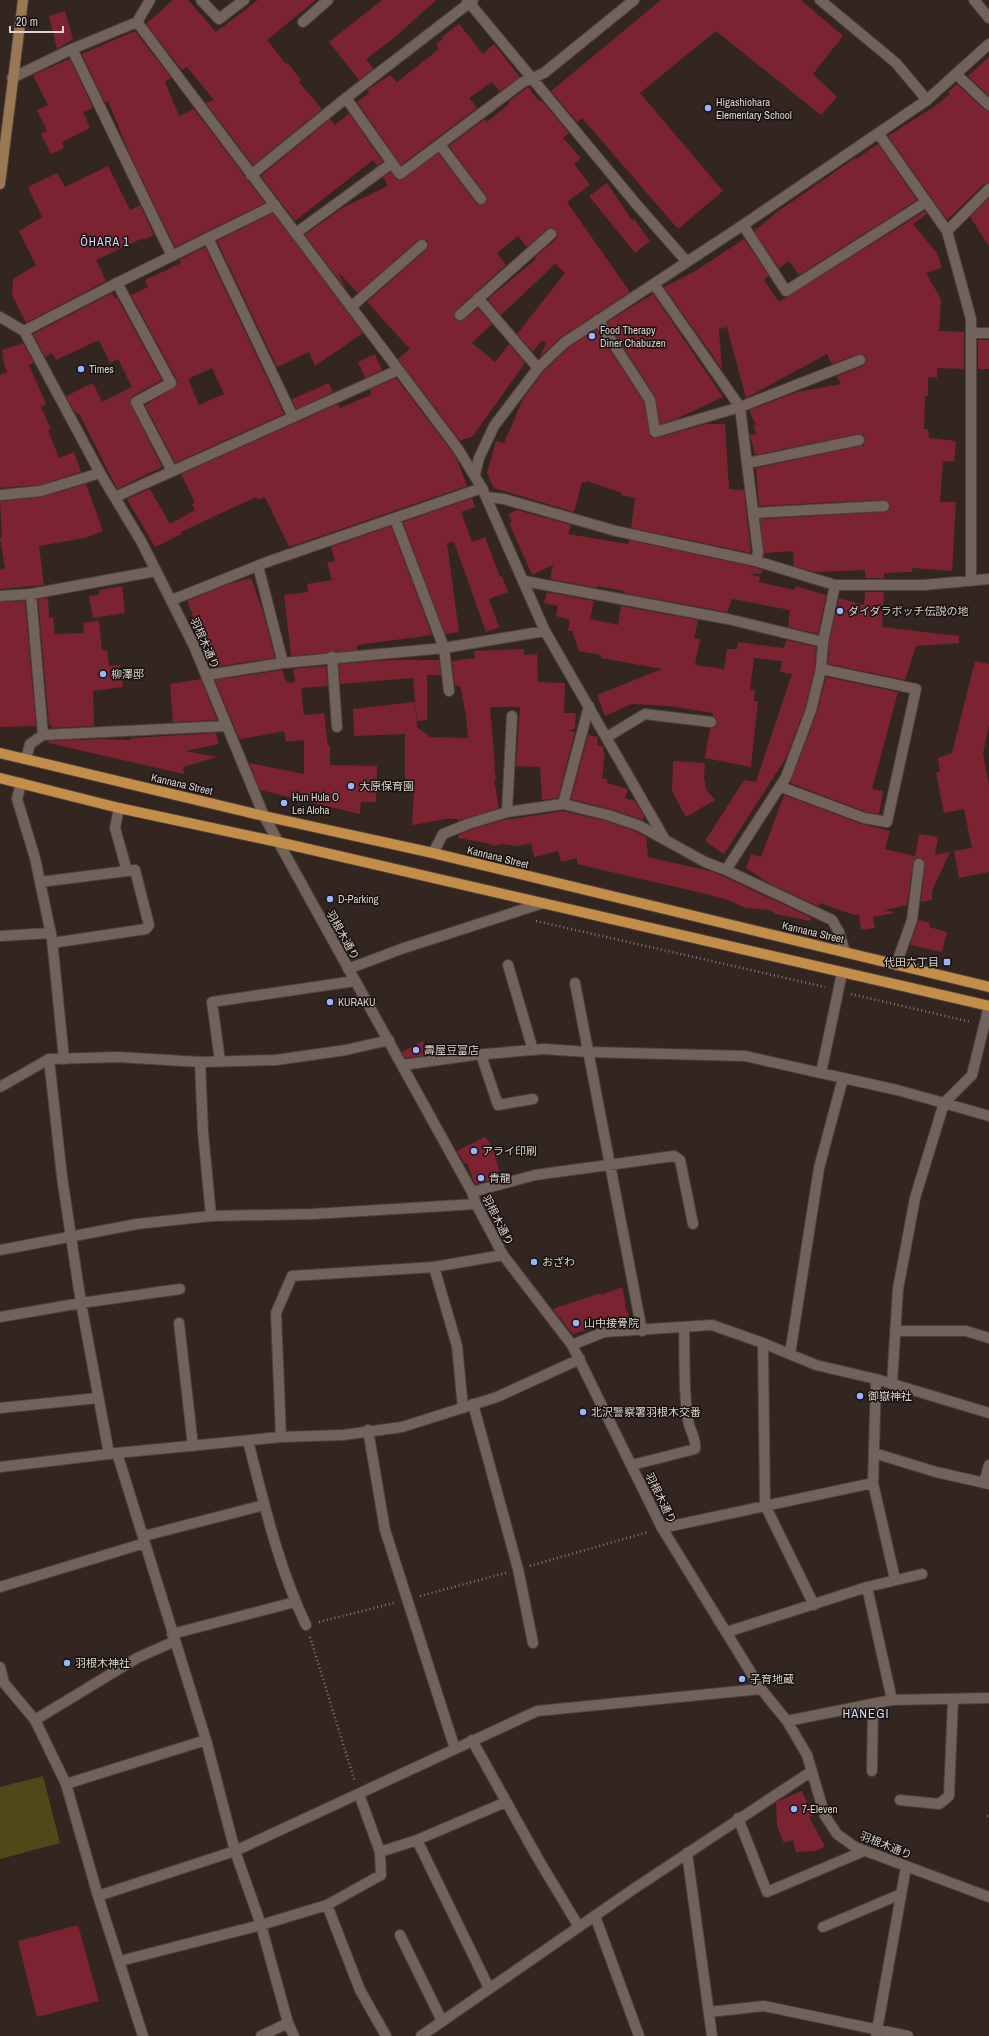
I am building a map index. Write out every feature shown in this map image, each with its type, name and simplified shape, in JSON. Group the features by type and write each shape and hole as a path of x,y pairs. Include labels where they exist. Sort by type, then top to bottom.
{"main road":[{"path":"0,184 12,78 23,0"},
{"name":"Kannana Street","path":"0,753 264,816 433,853 989,987"},
{"path":"0,778 119,808 278,842 989,1006"}],"street":[{"path":"12,78 72,49 137,22 150,0"},
{"path":"201,0 218,19 244,0"},
{"path":"303,22 328,0"},
{"path":"346,98 400,174 522,82 544,74 634,0"},
{"path":"820,0 896,63 927,100"},
{"path":"974,0 989,18"},
{"path":"251,175 470,1 532,79 637,205 687,262"},
{"path":"137,22 458,449 475,474 524,581 545,632 607,736 664,838"},
{"path":"475,474 479,458 494,426 538,368 564,343 743,225 927,100 989,44"},
{"path":"72,49 172,256"},
{"path":"956,74 989,105"},
{"path":"878,133 946,231 970,319 971,581"},
{"path":"440,145 481,199"},
{"path":"296,233 392,162"},
{"path":"946,231 989,189"},
{"path":"743,225 786,291 926,202"},
{"path":"0,317 24,331 117,283 275,206"},
{"path":"460,315 551,234"},
{"path":"208,238 293,417"},
{"path":"351,307 422,245"},
{"path":"117,283 171,383 136,402 172,471"},
{"path":"654,284 740,407 758,552 756,561"},
{"path":"478,298 538,368"},
{"path":"598,320 650,400 655,432 740,407 860,360"},
{"name":"羽根木通り","path":"24,331 100,473 115,497 172,600 207,675 226,726 264,816 278,842 403,1065 472,1192 476,1204 503,1255 572,1345 662,1528 761,1689 787,1721 807,1756 825,1816 837,1834 855,1847 989,1897"},
{"path":"971,333 989,333"},
{"path":"115,497 398,370"},
{"path":"748,463 859,440"},
{"path":"0,495 41,491 100,473"},
{"path":"172,600 258,566 395,519 484,492 616,531 756,561 835,585 924,586 989,580"},
{"path":"753,513 884,506"},
{"path":"395,519 444,648 449,691"},
{"path":"258,566 283,663"},
{"path":"0,596 31,594 156,571"},
{"path":"524,581 728,619 823,642"},
{"path":"726,870 781,787 811,710 821,669 823,642 835,585"},
{"path":"31,594 43,735"},
{"path":"207,675 332,657 444,648 545,632"},
{"path":"332,657 337,727"},
{"path":"781,787 864,818 887,822 916,689 821,669"},
{"path":"563,804 589,706"},
{"path":"607,736 645,714 712,722"},
{"path":"507,812 512,716"},
{"path":"26,759 30,744 43,735 226,726"},
{"path":"21,783 17,799 40,882 52,938 64,1058"},
{"path":"433,853 443,834 468,824 507,812 563,804 608,814 640,826 705,862 726,870 832,920 839,932 846,952"},
{"path":"119,808 115,828 127,871"},
{"path":"896,965 912,920 919,864"},
{"path":"0,936 52,938 146,929 149,925 135,870 40,882"},
{"path":"348,969 401,949 543,904"},
{"path":"508,965 533,1050"},
{"path":"821,1073 842,973"},
{"path":"220,1061 212,1002 355,981"},
{"path":"575,983 589,1052 608,1164 642,1331"},
{"path":"892,1384 898,1289 915,1198 944,1103 972,1075 989,1006"},
{"path":"0,1087 49,1059 118,1057 200,1062 276,1060 346,1050 389,1040"},
{"path":"403,1065 544,1049 589,1052 745,1056 843,1078 944,1103 989,1116"},
{"path":"481,1055 498,1105 533,1098"},
{"path":"49,1059 62,1177 81,1303 98,1398 113,1454 144,1540 206,1740 235,1851 261,1925 288,2023 294,2036"},
{"path":"200,1062 203,1132 211,1216"},
{"path":"790,1354 819,1168 843,1078"},
{"path":"472,1192 535,1175 674,1156 680,1160 693,1224"},
{"path":"0,1250 137,1224 211,1216 313,1214 476,1204"},
{"path":"281,1437 276,1313 292,1276 434,1267 503,1255"},
{"path":"434,1267 457,1346 463,1408"},
{"path":"0,1317 81,1303 180,1289"},
{"path":"179,1323 193,1446"},
{"path":"572,1345 604,1332 642,1331 712,1325 763,1343 816,1365 876,1379 989,1414"},
{"path":"632,1465 695,1449 696,1445 688,1421 686,1399 684,1327"},
{"path":"895,1331 966,1331 989,1338"},
{"path":"763,1343 765,1505 814,1605"},
{"path":"0,1467 281,1437 342,1435 368,1430 402,1427 497,1397 580,1359"},
{"path":"876,1379 873,1483 895,1579"},
{"path":"0,1408 98,1398"},
{"path":"473,1404 518,1569 533,1643"},
{"path":"368,1430 385,1530 455,1749"},
{"path":"248,1441 278,1558 295,1602 306,1625"},
{"path":"874,1453 936,1472 986,1483 989,1464"},
{"path":"662,1528 873,1483"},
{"path":"0,1587 144,1540 264,1505"},
{"path":"727,1632 867,1587 895,1579 922,1574"},
{"path":"867,1587 892,1700"},
{"path":"35,1720 137,1658 174,1638 295,1602"},
{"path":"0,1667 4,1683 35,1720 66,1784 98,1896 143,2036"},
{"path":"98,1896 235,1851 537,1711 761,1689"},
{"path":"787,1721 892,1700 989,1698"},
{"path":"900,1800 939,1804 949,1796 953,1699"},
{"path":"872,1704 872,1771"},
{"path":"66,1784 206,1740"},
{"path":"472,1740 537,1857 579,1927"},
{"path":"421,2036 738,1818 812,1771"},
{"path":"120,1961 261,1925 327,1905 381,1875 380,1852 358,1794"},
{"path":"380,1852 417,1840 506,1802"},
{"path":"738,1818 767,1892 864,1851"},
{"path":"417,1840 489,1988"},
{"path":"687,1853 712,2036"},
{"path":"876,2032 906,1867"},
{"path":"823,1927 901,1894"},
{"path":"327,1905 360,1990 386,2036"},
{"path":"595,1916 638,2036"},
{"path":"400,1935 442,2021"},
{"path":"709,2012 764,2006 876,2032 908,2036"},
{"path":"261,2036 288,2023"}],"path":[{"path":"532,920 984,1025"},
{"path":"358,1794 306,1625 408,1599 662,1528"}],"shaded area":[{"path":"43,1776 60,1843 0,1859 0,1787"}],"building":[{"path":"173,0 188,0 216,32 258,0 316,0 267,40 286,64 287,62 301,80 299,82 322,109 253,165 206,103 214,100 187,67 182,70 146,24"},
{"path":"382,0 436,0 395,37 366,59 374,69 359,80 329,42"},
{"path":"661,0 801,0 843,36 813,74 837,97 821,115 716,31 640,93 723,191 678,229 582,118 577,122 551,91"},
{"path":"65,11 73,39 57,49 49,16"},
{"path":"459,24 483,54 494,44 520,77 500,91 492,82 469,98 477,108 401,165 357,102 369,93 367,90 390,75 397,82 439,49 436,44 443,39 442,37"},
{"path":"135,31 171,78 165,82 179,116 194,109 265,203 175,247 130,155 108,101 105,103 82,54"},
{"path":"989,57 989,96 968,76"},
{"path":"70,59 93,108 83,112 90,128 62,142 64,148 51,154 41,134 47,131 37,110 48,105 33,75"},
{"path":"957,84 985,110 989,111 989,183 984,184 947,220 888,136 935,106 950,94 948,92"},
{"path":"528,87 569,133 563,138 581,158 574,164 590,185 567,202 630,292 560,338 540,357 546,343 541,341 533,352 517,334 565,273 555,264 501,315 488,299 536,259 535,257 556,239 557,232 553,228 549,228 527,247 518,236 497,253 506,265 456,310 454,317 458,321 462,321 478,308 492,324 472,343 495,362 509,344 525,363 473,436 460,441 398,359 410,349 367,302 426,250 428,247 427,241 424,239 418,240 358,293 338,272 346,289 305,235 342,208 388,186 383,177 391,172 397,180 401,180 438,153 476,203 479,205 485,204 487,201 486,195 449,146 485,119 487,122 509,104 508,102"},
{"path":"349,113 383,162 377,166 373,160 295,221 261,176 330,119 335,125"},
{"path":"878,144 917,200 799,275 789,261 779,268 754,231 777,212 855,158 856,159"},
{"path":"108,166 130,210 140,205 154,235 143,240 143,238 96,260 106,281 26,323 12,295 13,279 36,265 19,231 42,217 28,187 57,173 65,187"},
{"path":"607,183 632,220 634,219 650,241 635,253 589,196"},
{"path":"989,198 989,246 970,217"},
{"path":"925,211 927,214 913,224 937,253 942,268 926,273 941,299 939,331 964,332 964,369 937,368 937,378 928,377 928,396 925,396 924,429 928,429 929,438 956,441 954,462 943,461 940,502 956,502 952,571 912,568 912,572 884,573 884,578 865,578 865,570 815,572 794,566 793,551 765,553 764,557 760,519 884,512 890,509 890,503 884,500 759,506 756,468 864,445 865,439 864,435 858,434 755,455 750,435 756,434 753,425 756,425 749,410 797,392 841,384 837,376 863,366 866,358 864,355 858,354 832,364 827,354 746,398 727,327 719,329 722,369 664,287 697,270 744,239 769,276 764,280 779,302"},
{"path":"273,213 363,333 315,366 309,352 277,367 217,241"},
{"path":"205,247 284,414 175,463 145,405 174,388 177,384 177,380 131,295 148,287 145,280 181,263 179,260","holes":["212,368 224,394 199,405 188,379"]},
{"path":"112,293 115,298 117,297 162,380 133,396 130,402 162,467 117,489 79,413 77,414 73,409 66,396 93,383 102,402 132,387 118,359 110,363 99,340 56,360 52,353 45,357 33,334"},
{"path":"653,294 723,397 676,419 660,424 655,396 607,322"},
{"path":"596,329 644,402 650,437 657,438 706,424 725,424 729,489 744,490 751,553 631,528 635,498 621,495 622,493 587,481 587,483 582,482 574,512 494,488 487,473 496,441 504,443 523,399 543,372 568,348"},
{"path":"978,340 989,340 989,369 978,369"},
{"path":"23,343 34,363 29,365 46,404 41,407 51,429 48,430 59,458 74,452 81,472 40,485 0,488 0,375 7,372 2,357 4,356 2,350"},
{"path":"375,354 382,370 365,378 358,362"},
{"path":"396,378 453,453 467,486 289,547 265,497 258,500 256,497 181,532 182,534 155,547 127,499 150,489 170,524 195,510 192,504 195,503 181,474 338,404 340,408 370,395 371,389"},
{"path":"329,383 333,392 296,409 292,399"},
{"path":"86,484 103,531 85,538 39,546 44,585 0,589 0,569 5,568 0,538 2,537 0,501 42,497"},
{"path":"472,498 475,507 461,512 472,542 485,537 500,577 502,576 508,592 489,599 499,627 486,632 454,542 447,543 459,632 445,634 403,522"},
{"path":"517,510 571,525 568,534 628,544 629,540 754,567 762,570 761,574 749,574 760,577 759,582 795,590 795,586 826,595 818,634 788,627 790,610 732,599 727,612 623,593 624,591 597,586 597,588 550,579 553,565 532,575 509,523 512,522 508,514"},
{"path":"391,526 432,635 357,645 357,650 291,656 284,595 308,592 307,584 332,580 327,563 335,561 331,547"},
{"path":"251,578 264,615 275,658 214,667 207,637 202,639 187,601 228,584"},
{"path":"122,586 125,613 93,618 89,596 99,595 99,590"},
{"path":"547,592 594,601 590,619 618,625 621,606 698,620 694,638 700,639 695,665 724,669 727,649 737,649 738,642 784,648 786,640 816,647 815,668 805,708 786,758 724,854 705,841 744,780 756,782 792,674 780,672 782,661 754,658 750,689 755,690 754,701 758,701 751,767 705,758 710,728 714,728 717,723 717,719 713,716 713,713 669,706 632,704 605,716 597,695 662,669 601,658 601,655 579,651 572,631 568,631 570,620 556,616 558,606 544,603"},
{"path":"865,592 884,592 882,627 959,636 959,643 916,646 905,680 828,664 829,643 839,598 864,605"},
{"path":"38,599 48,599 49,618 53,617 55,634 84,633 83,623 99,621 102,650 107,650 109,666 120,665 123,687 93,691 94,726 51,728 52,725 49,725"},
{"path":"25,601 36,726 0,727 0,602"},
{"path":"524,649 524,655 537,654 538,682 565,683 564,713 576,713 575,728 569,731 575,732 558,798 542,800 540,767 516,766 520,707 490,707 496,780 494,780 499,808 458,821 458,819 447,819 412,825 414,788 405,787 405,734 354,736 353,709 415,702 417,727 430,737 468,738 466,715 460,686 455,686 452,661 475,658 474,651"},
{"path":"389,660 439,660 441,675 427,675 427,720 417,721 413,678 340,684 339,664"},
{"path":"975,661 989,664 989,725 983,754 989,785 989,872 959,878 954,851 972,848 964,809 944,813 936,773 940,771 938,758 952,753"},
{"path":"326,666 328,686 301,688 304,715 324,713 328,745 330,746 330,765 377,766 376,802 361,802 360,814 260,790 249,763 304,774 304,740 286,742 284,731 242,739 239,738 215,680 282,670 287,683 295,682 293,669"},
{"path":"826,677 898,692 872,789 883,791 879,814 866,812 790,783 817,712"},
{"path":"201,679 217,720 173,722 170,684"},
{"path":"216,733 219,744 185,751 217,757 183,767 184,774 48,743 49,741 102,739 131,740 131,738"},
{"path":"588,735 598,737 597,745 604,747 603,752 605,753 602,778 608,780 607,783 628,789 625,798 635,801 644,816 643,820 610,809 571,799"},
{"path":"673,761 705,763 704,777 706,789 715,800 686,817 672,791"},
{"path":"784,795 862,824 890,831 885,849 915,856 919,834 938,837 935,855 950,852 932,891 932,900 921,902 925,864 923,859 917,858 913,863 907,905 885,910 895,913 873,917 875,928 861,930 859,915 854,915 820,903 818,906 767,882 746,868 751,854 761,857"},
{"path":"563,811 606,821 637,832 646,837 648,857 714,872 812,918 810,921 776,914 769,910 745,908 728,900 706,894 577,864 577,858 561,862 558,851 534,857 531,843 518,846 502,844 492,846 492,844 458,838 458,835 470,830 504,820"},
{"path":"919,920 930,923 929,927 947,932 942,952 910,945"},
{"path":"423,1041 431,1055 405,1058 402,1052"},
{"path":"485,1137 493,1148 500,1174 496,1179 475,1184 467,1163 465,1164 457,1151"},
{"path":"622,1287 626,1304 625,1306 630,1318 615,1324 614,1320 573,1334 553,1309 601,1293 601,1295"},
{"path":"802,1791 813,1816 809,1817 825,1846 815,1851 796,1852 793,1840 784,1843 777,1826 776,1802"},
{"path":"78,1925 99,2001 37,2017 18,1941"}],"place":[{"name":"Higashiohara Elementary School","path":"708,108"},
{"name":"Food Therapy Diner Chabuzen","path":"592,336"},
{"name":"Times","path":"81,369"},
{"name":"ダイダラボッチ伝説の地","path":"840,611"},
{"name":"柳澤邸","path":"103,674"},
{"name":"大原保育園","path":"351,786"},
{"name":"Hun Hula O Lei Aloha","path":"284,803"},
{"name":"D-Parking","path":"330,899"},
{"name":"代田六丁目","path":"947,962"},
{"name":"KURAKU","path":"330,1002"},
{"name":"壽屋豆富店","path":"416,1050"},
{"name":"アライ印刷","path":"474,1151"},
{"name":"青龍","path":"481,1178"},
{"name":"おざわ","path":"534,1262"},
{"name":"山中接骨院","path":"576,1323"},
{"name":"御嶽神社","path":"860,1396"},
{"name":"北沢警察署羽根木交番","path":"583,1412"},
{"name":"羽根木神社","path":"67,1663"},
{"name":"子育地蔵","path":"742,1679"},
{"name":"7-Eleven","path":"794,1809"}],"district":[{"name":"ŌHARA 1","path":"105,242"},
{"name":"HANEGI","path":"866,1713"}]}
